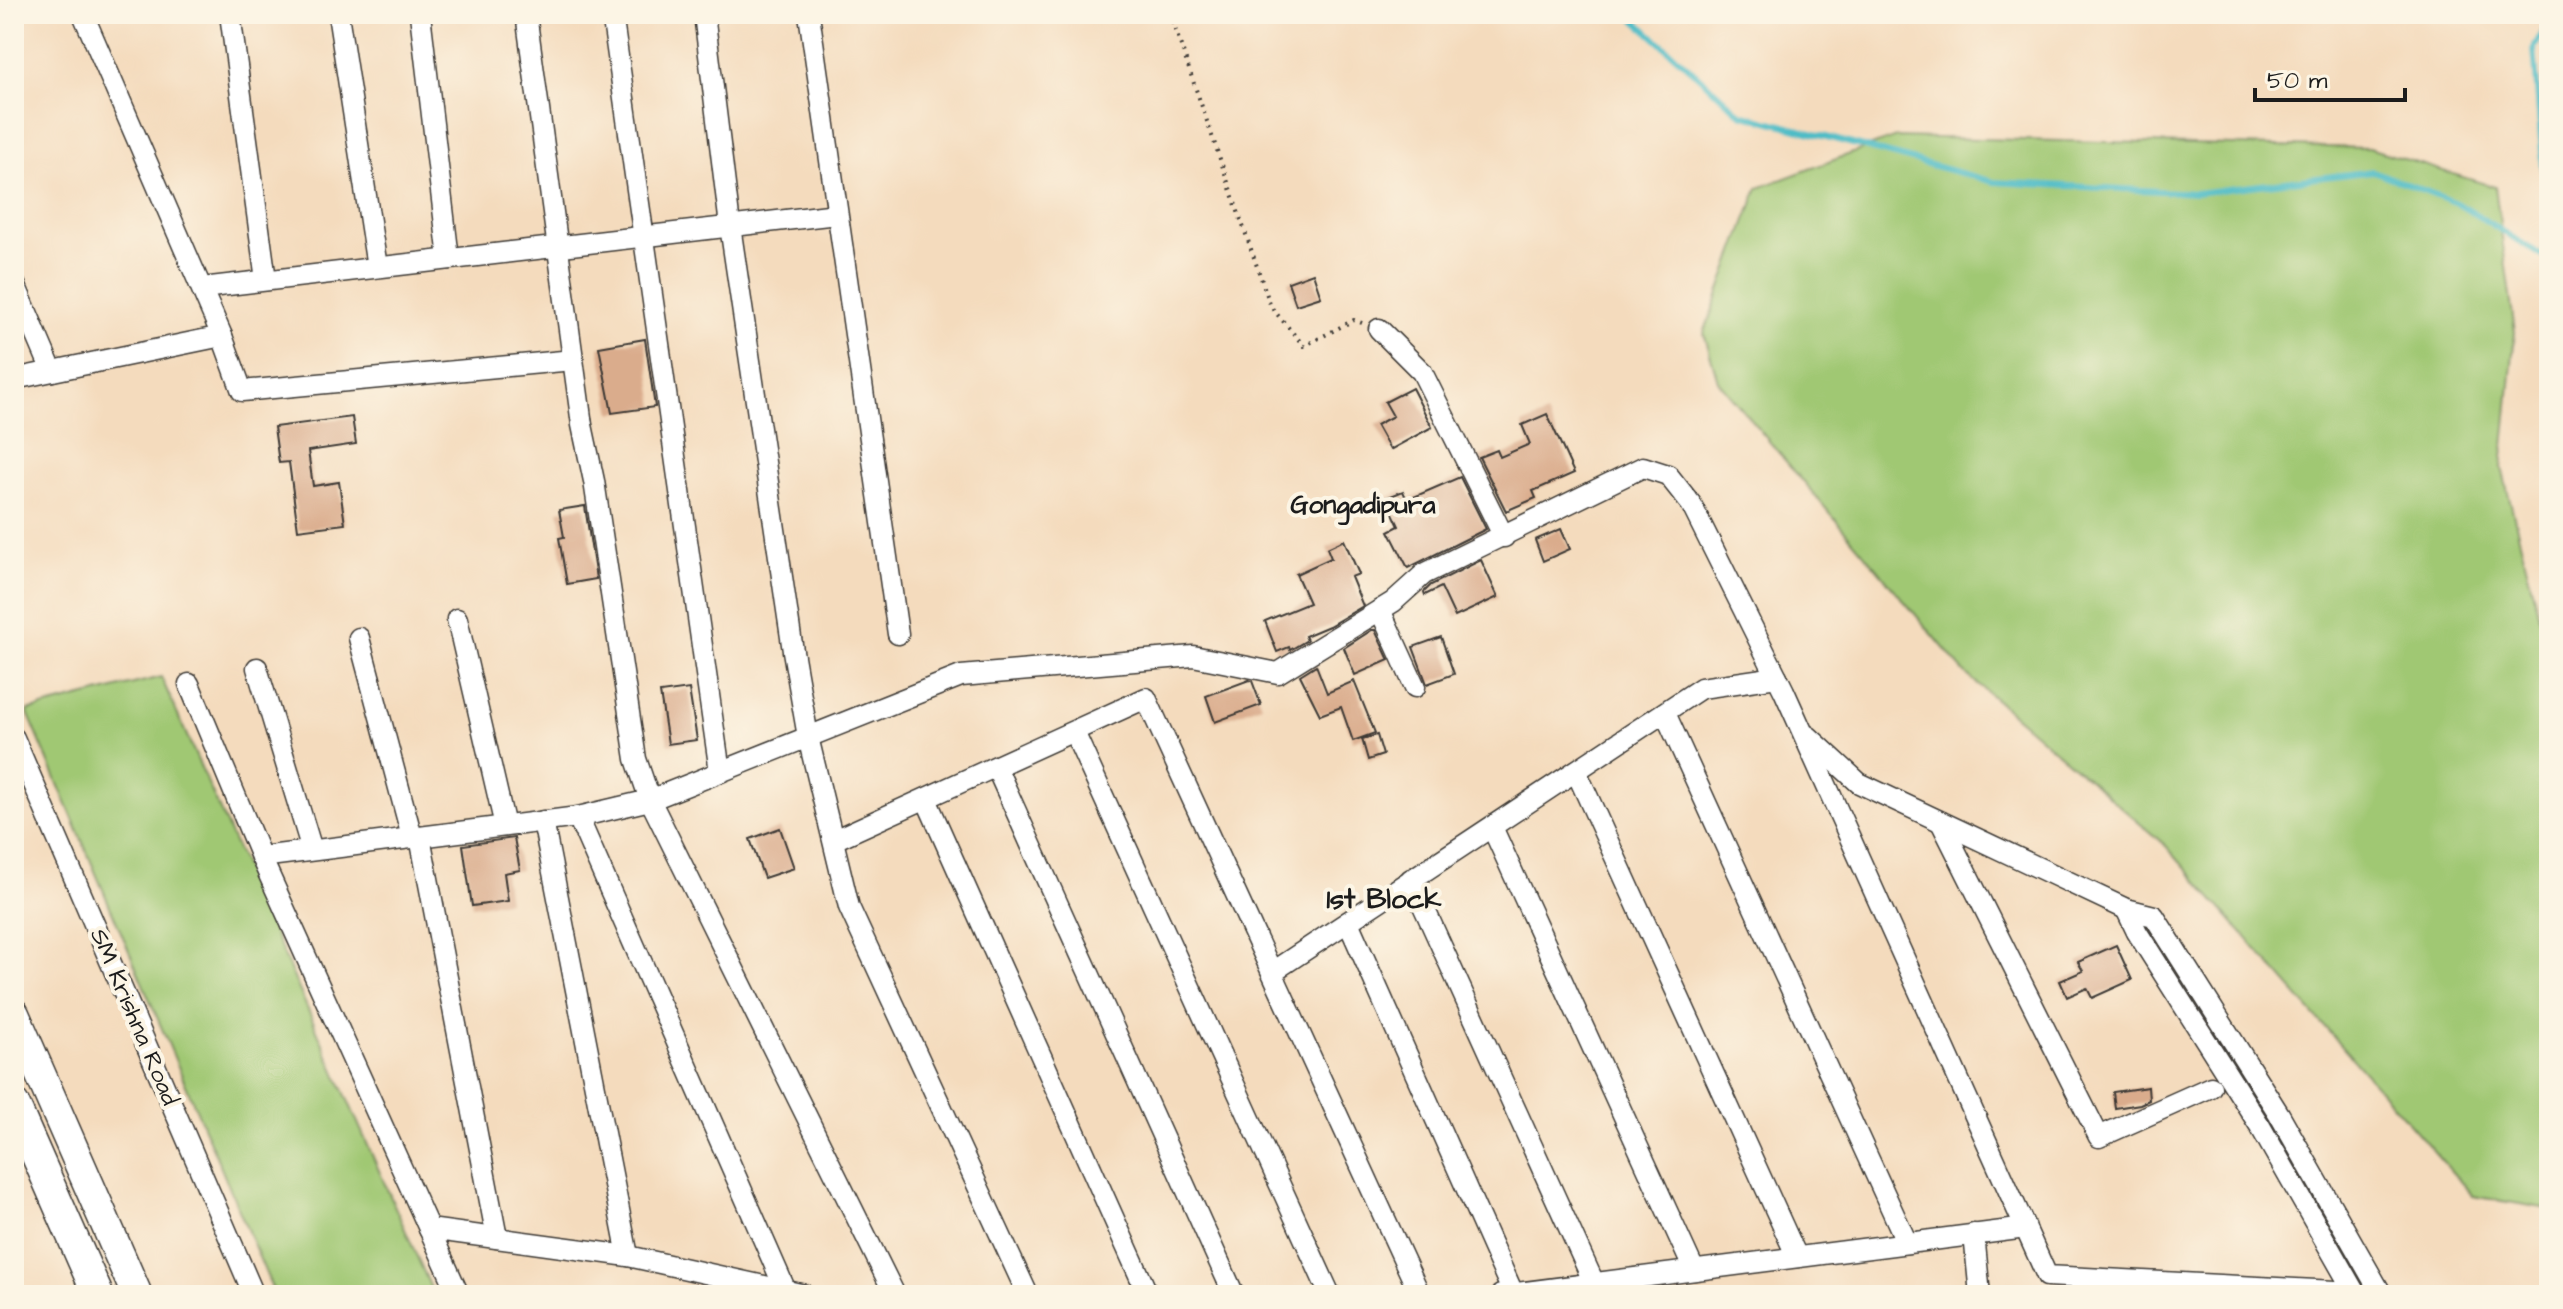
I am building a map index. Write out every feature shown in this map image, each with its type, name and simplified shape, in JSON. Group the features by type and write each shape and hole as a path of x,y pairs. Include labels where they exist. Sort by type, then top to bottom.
{"highway":[{"path":"14,1014 137,1295"},
{"path":"14,1104 98,1295"}],"street":[{"path":"83,14 202,288 242,391 573,360"},
{"path":"230,14 266,280"},
{"path":"338,14 377,267"},
{"path":"420,14 449,259"},
{"path":"526,14 573,360 636,759 650,800 895,1295"},
{"path":"612,14 720,772"},
{"path":"704,14 730,226 791,636 808,737 849,907 1028,1295"},
{"path":"809,14 898,634"},
{"path":"202,288 837,214"},
{"path":"14,282 52,371"},
{"path":"1379,329 1422,372 1504,537"},
{"path":"14,379 222,336"},
{"path":"261,857 578,817 650,800 961,676 1193,656 1278,673 1393,602 1424,574 1643,467 1668,475 1691,504 1802,731 2047,1276 2356,1293"},
{"path":"1380,610 1415,687"},
{"path":"457,619 505,826"},
{"path":"359,638 416,837 497,1238"},
{"path":"257,668 312,850"},
{"path":"1272,972 1701,688 1777,677"},
{"path":"189,684 261,857 459,1295"},
{"path":"834,840 1146,698 1420,1295"},
{"path":"1665,713 1907,1243"},
{"path":"1802,731 1859,783 2126,909 2154,916 2279,1114 2382,1295"},
{"path":"1074,732 1330,1295"},
{"name":"SM Krishna Road","path":"14,738 254,1295"},
{"path":"996,767 1234,1295"},
{"path":"1576,771 1797,1257"},
{"path":"926,799 1148,1295"},
{"path":"578,817 796,1293"},
{"path":"543,821 628,1256"},
{"path":"1941,822 2099,1137 2211,1087"},
{"path":"1492,827 1694,1270"},
{"path":"1411,879 1594,1283"},
{"path":"2126,909 2137,932 2260,1126 2356,1293"},
{"path":"1348,922 1507,1294 2026,1228"},
{"path":"429,1229 628,1256 796,1293"},
{"path":"1974,1234 1980,1295"}],"path":[{"path":"1170,14 1271,307 1304,346 1354,320 1379,329"}],"green space":[{"path":"1896,137 2369,148 2495,187 2515,332 2502,468 2549,657 2549,1209 2473,1196 2166,846 1965,673 1718,381 1704,333 1758,188"},
{"path":"161,677 434,1295 275,1295 27,711"}],"building":[{"path":"1313,273 1321,297 1296,305 1288,282"},
{"path":"645,339 655,407 612,413 599,347"},
{"path":"1412,388 1432,427 1390,450 1376,425 1393,416 1385,402"},
{"path":"1547,414 1574,473 1533,491 1536,498 1506,511 1479,457 1497,450 1500,457 1530,444 1522,425"},
{"path":"352,417 356,444 308,451 313,486 339,482 345,524 298,530 289,462 279,463 274,427"},
{"path":"1460,477 1486,529 1408,568 1389,531 1399,526 1386,498 1403,491 1407,500"},
{"path":"585,506 596,579 567,584 559,538 564,537 559,510"},
{"path":"1561,529 1570,549 1543,561 1535,540"},
{"path":"1344,540 1359,574 1351,577 1363,606 1305,636 1307,640 1290,650 1289,647 1277,652 1265,621 1309,603 1296,574 1331,558 1327,548"},
{"path":"1481,560 1498,597 1455,617 1441,587 1425,595 1424,592 1431,585"},
{"path":"1375,630 1389,660 1355,675 1344,648"},
{"path":"1441,637 1454,674 1427,684 1413,647"},
{"path":"1316,665 1327,693 1354,681 1375,733 1353,741 1341,707 1320,715 1300,675"},
{"path":"1249,680 1261,705 1215,722 1206,696"},
{"path":"689,689 697,740 668,744 660,693"},
{"path":"1377,735 1383,755 1368,760 1362,739"},
{"path":"780,828 794,868 764,878 750,839"},
{"path":"514,838 520,870 504,873 508,901 472,906 463,845"},
{"path":"2116,945 2132,980 2092,998 2087,988 2067,997 2060,981 2083,971 2078,962"},
{"path":"2148,1087 2149,1100 2115,1108 2113,1092"}],"waterway":[{"path":"1628,14 1741,114 1994,182 2196,193 2373,171 2457,203 2549,260"},
{"path":"2549,22 2534,48 2549,245"}],"district":[{"name":"Gongadipura","path":"1363,505"},
{"name":"1st Block","path":"1384,899"}]}
